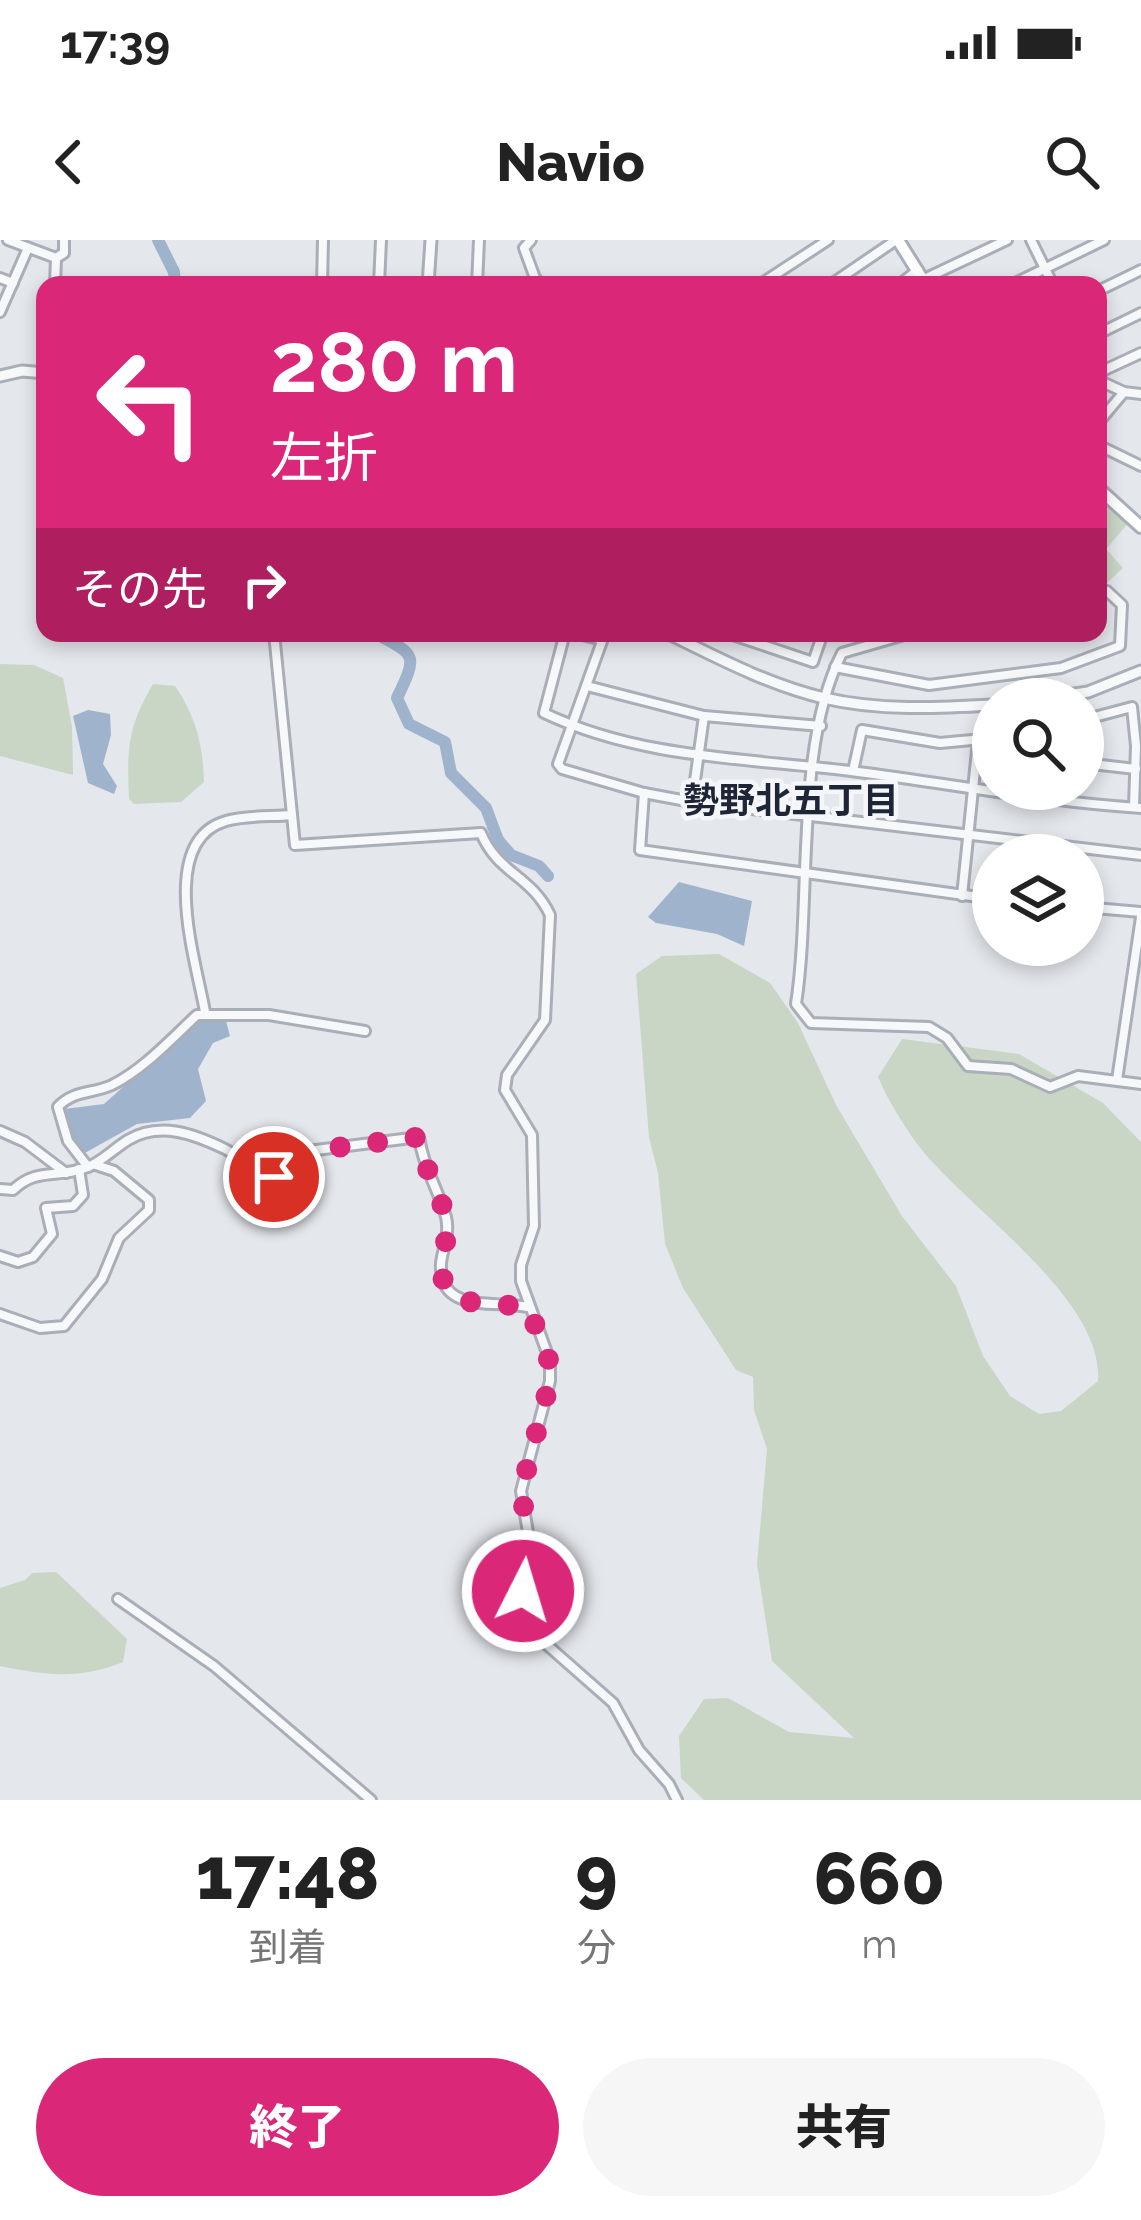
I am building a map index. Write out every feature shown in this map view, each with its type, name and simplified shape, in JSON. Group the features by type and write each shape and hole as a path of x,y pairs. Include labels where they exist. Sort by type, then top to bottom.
{"main road":[{"path":"897,240 922,276"},
{"path":"1107,496 1141,527"}],"street":[{"path":"8,240 56,258 64,254 64,240"},
{"path":"322,276 323,240"},
{"path":"379,276 381,240"},
{"path":"428,276 430,240"},
{"path":"477,276 479,240"},
{"path":"531,240 524,248 534,276"},
{"path":"773,276 828,240"},
{"path":"843,276 897,240"},
{"path":"927,276 1007,240"},
{"path":"1031,240 1048,276"},
{"path":"1030,276 1104,240"},
{"path":"0,312 28,248"},
{"path":"55,276 56,258"},
{"path":"1107,287 1141,270"},
{"path":"0,278 13,283"},
{"path":"1107,330 1141,313"},
{"path":"1107,371 1141,352"},
{"path":"0,376 36,372"},
{"path":"1107,382 1124,392 1141,394"},
{"path":"1107,412 1124,392"},
{"path":"1107,450 1141,466"},
{"path":"835,668 929,685 1061,668 1120,646 1122,605 1107,591"},
{"path":"275,642 295,845 482,833 491,856 523,878 543,901 551,933 545,1020 505,1082 510,1101 532,1135 533,1226 521,1264 527,1307 548,1353 550,1381 521,1491 531,1544 524,1606 538,1637 613,1703 639,1750 677,1800"},
{"path":"563,642 544,713 571,726 698,756 853,771 972,789 962,896"},
{"path":"601,642 560,767 644,793 692,802 1141,856"},
{"path":"685,642 734,667 825,698 915,709 972,706"},
{"path":"754,642 813,662 820,642"},
{"path":"880,642 842,653 825,698 814,769 796,1004 812,1023 929,1027 947,1038 968,1066 1011,1069 1050,1087 1078,1076 1141,1084"},
{"path":"1104,686 1141,671"},
{"path":"586,686 704,716 821,726"},
{"path":"1104,714 1132,707 1137,807 1104,802"},
{"path":"692,802 704,716"},
{"path":"853,771 862,730 940,743 972,741"},
{"path":"1104,766 1136,769"},
{"path":"644,793 640,850 972,897"},
{"path":"205,1012 185,913 191,856 212,828 226,820 292,814"},
{"path":"1104,910 1141,914 1117,1080"},
{"path":"0,1314 27,1326 55,1330 64,1326 102,1280 119,1238 149,1210 149,1200 122,1176 87,1167 68,1141 58,1107 66,1098 108,1087 125,1077 205,1012 290,1017 365,1031"},
{"path":"0,1189 13,1190 28,1176 56,1177 87,1167 131,1138 162,1128 221,1147 250,1168 274,1177 308,1151 419,1137 423,1161 446,1217 441,1268 447,1291 473,1303 527,1307"},
{"path":"0,1131 26,1142 68,1173"},
{"path":"0,1256 18,1262 41,1250 52,1234 46,1208 73,1206 83,1195 87,1167"},
{"path":"118,1599 214,1666 371,1800"}],"green space":[{"path":"1107,502 1130,521 1107,548"},
{"path":"1107,550 1123,568 1107,583"},
{"path":"0,664 34,665 63,678 72,727 73,775 0,756"},
{"path":"153,684 175,686 188,709 200,744 204,782 181,802 134,804 129,799 130,739"},
{"path":"719,954 770,983 798,1023 836,1105 902,1216 956,1286 983,1356 1010,1396 1039,1414 1061,1411 1098,1381 1094,1349 1055,1285 915,1141 878,1077 902,1039 1019,1054 1103,1103 1141,1142 1141,1800 704,1800 681,1778 679,1736 704,1699 728,1698 789,1732 854,1738 772,1661 757,1564 767,1449 754,1410 753,1377 736,1370 683,1288 665,1244 649,1137 636,974 662,956"},
{"path":"56,1572 127,1639 123,1662 62,1674 0,1666 0,1588 32,1573"}],"water":[{"path":"88,710 110,714 111,735 103,764 117,786 114,794 88,783 73,716"},
{"path":"679,882 752,901 744,946 717,934 656,923 648,917"},
{"path":"200,1018 226,1021 230,1036 213,1043 198,1069 206,1101 190,1118 137,1124 83,1154 58,1125 64,1109 104,1104"}],"waterway":[{"path":"158,240 174,276"},
{"path":"391,642 409,657 397,698 409,724 445,742 451,773 486,808 498,840 511,855 539,866 548,876"}],"district":[{"name":"勢野北五丁目","path":"791,800"}],"route":[{"path":"274,1177 308,1151 419,1137 429,1180 446,1217 441,1268 447,1291 473,1303 527,1307 548,1353 550,1381 521,1491 532,1556 523,1591"}]}
